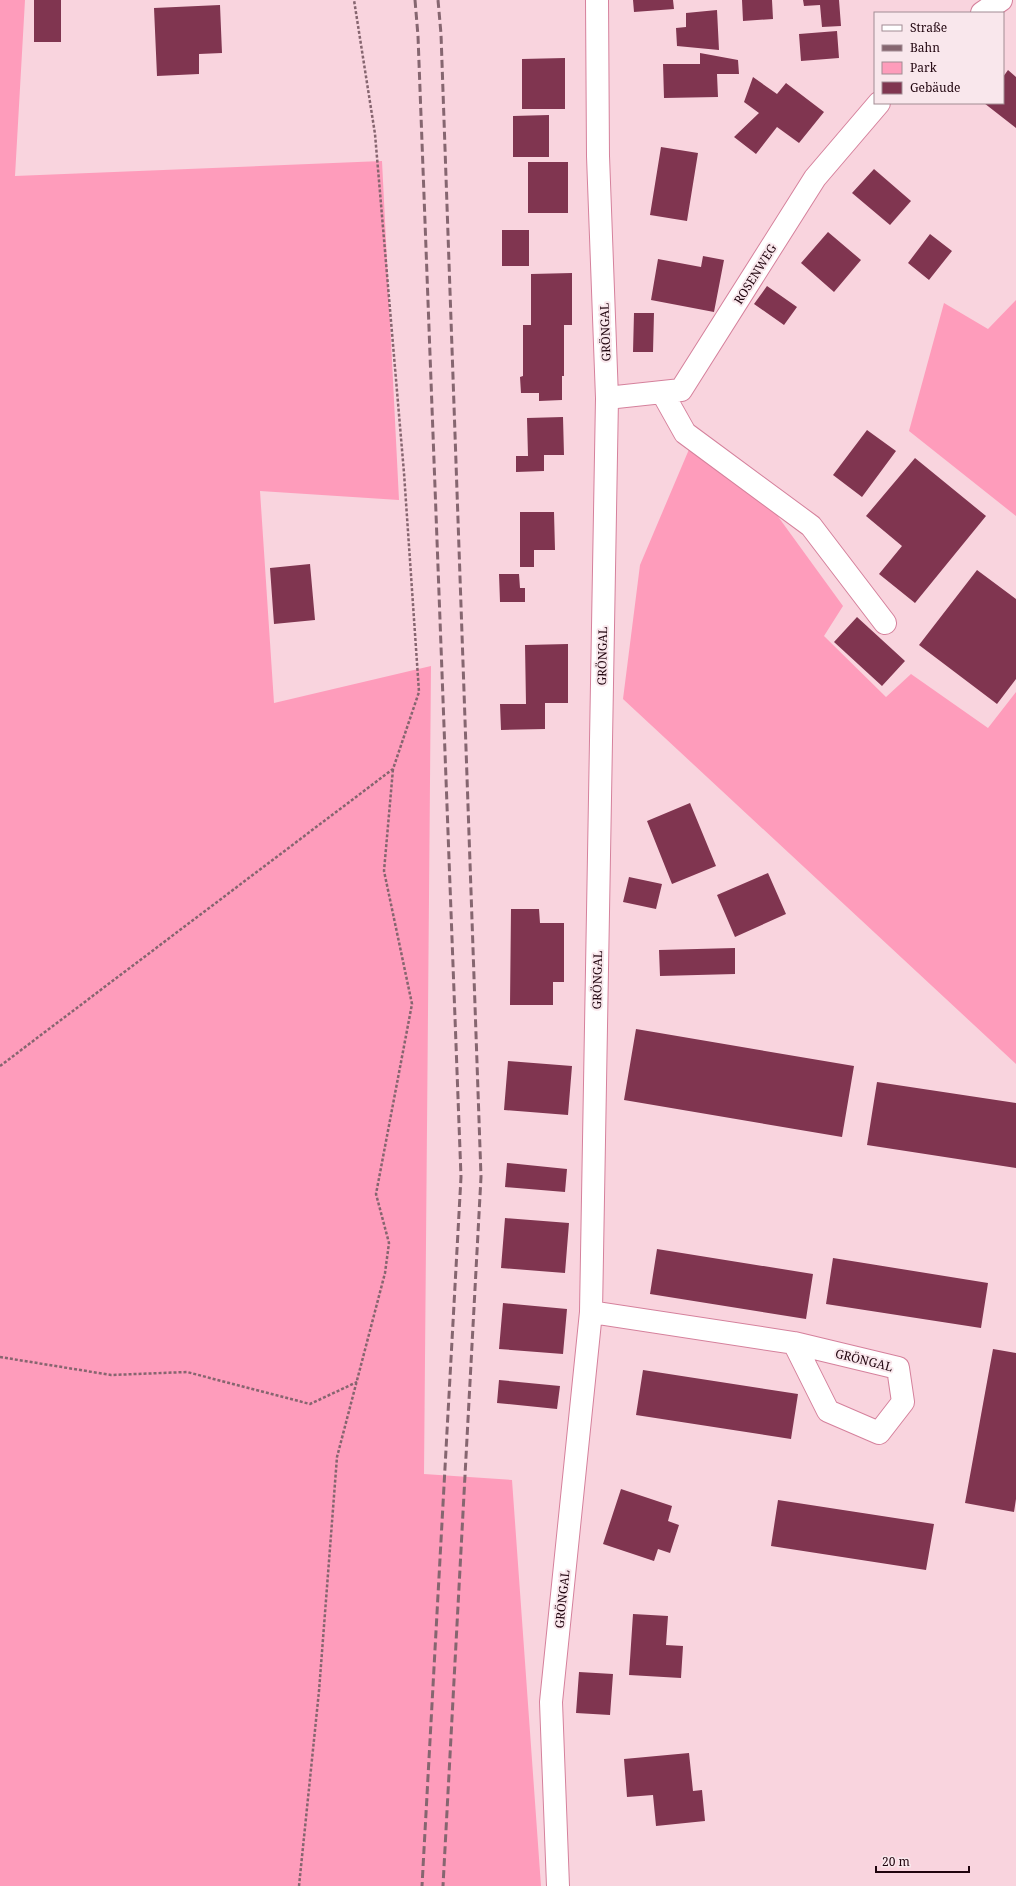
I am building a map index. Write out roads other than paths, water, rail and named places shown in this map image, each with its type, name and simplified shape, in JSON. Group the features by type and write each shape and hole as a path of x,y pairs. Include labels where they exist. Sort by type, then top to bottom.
{"street":[{"name":"GRÖNGAL","path":"558,1886 551,1702 591,1312 607,398 598,156 597,0"},
{"path":"983,12 1001,0"},
{"name":"ROSENWEG","path":"607,398 681,390 815,178 879,104"},
{"path":"662,392 685,433 811,526 885,623"},
{"name":"GRÖNGAL","path":"591,1312 794,1343 898,1368 903,1402 879,1433 828,1411 794,1343"}],"railway":[{"path":"415,0 418,36 461,1177 422,1886"},
{"path":"438,0 441,34 481,1177 443,1886"}]}
